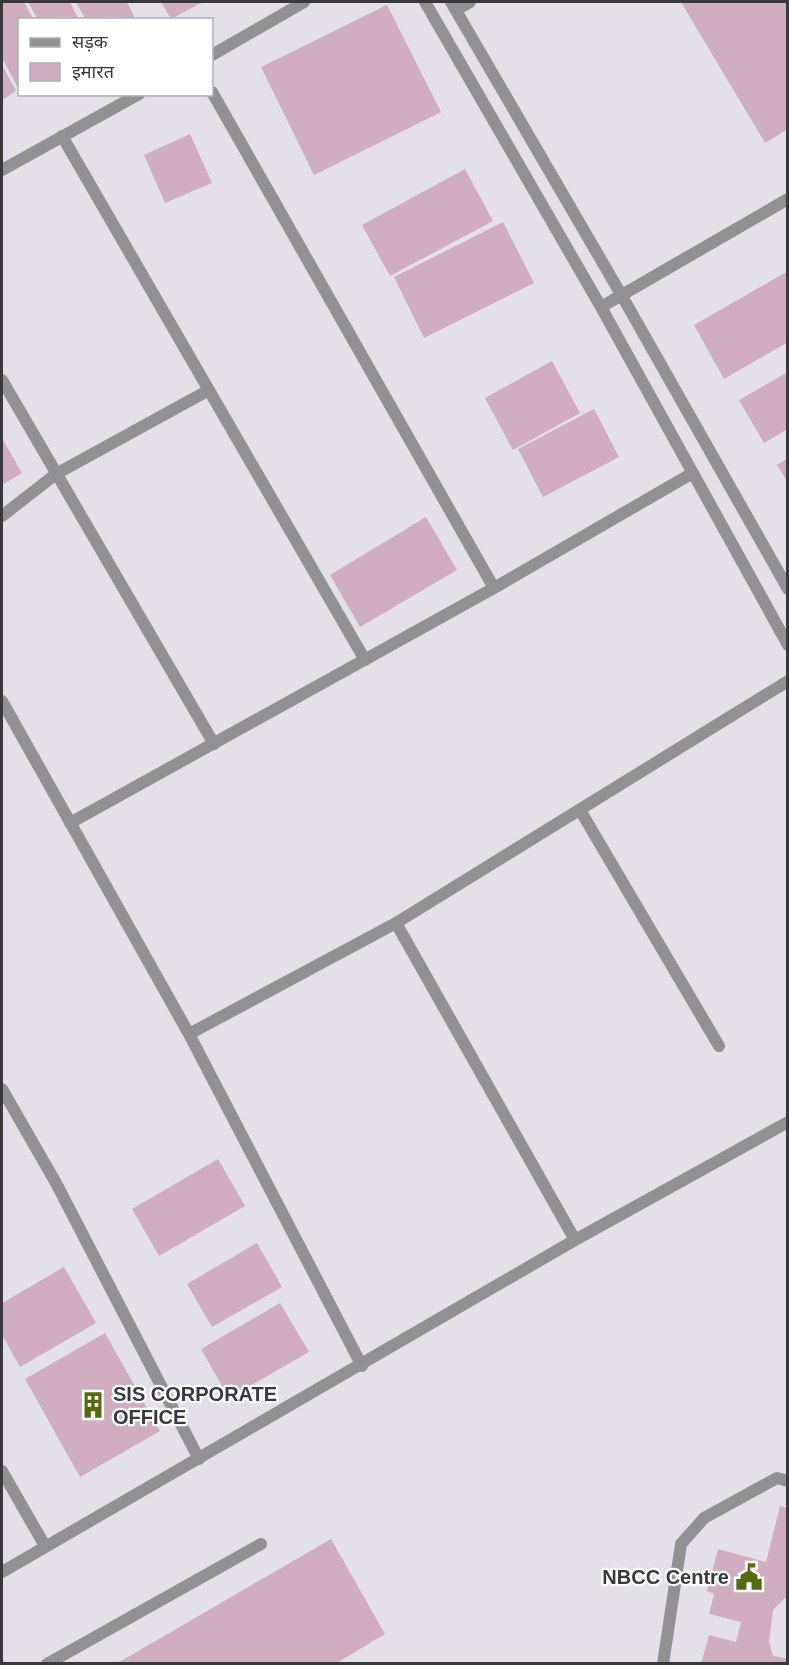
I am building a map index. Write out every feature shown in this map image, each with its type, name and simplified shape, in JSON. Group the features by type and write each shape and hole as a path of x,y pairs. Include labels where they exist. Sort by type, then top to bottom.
{"street":[{"path":"213,54 304,2"},
{"path":"425,2 601,307 691,474 788,645"},
{"path":"470,2 453,5 788,589"},
{"path":"213,94 494,588"},
{"path":"2,170 135,96"},
{"path":"62,136 365,660"},
{"path":"601,307 788,199"},
{"path":"2,380 214,744"},
{"path":"2,516 56,474 209,390"},
{"path":"70,823 494,588 691,474"},
{"path":"189,1034 396,923 788,681"},
{"path":"2,700 189,1034 362,1366"},
{"path":"580,810 719,1046"},
{"path":"396,923 574,1240"},
{"path":"2,1089 56,1183 199,1458"},
{"path":"2,1572 362,1366 574,1240 788,1122"},
{"path":"2,1471 45,1546"},
{"path":"663,1664 681,1544 704,1518 777,1478 788,1481"},
{"path":"47,1664 261,1544"}],"building":[{"path":"2,2 24,2 33,18 18,18 18,88 2,58"},
{"path":"28,2 70,2 78,18 37,18"},
{"path":"76,2 127,2 135,18 85,18"},
{"path":"161,2 203,2 173,18 170,18"},
{"path":"681,2 788,2 788,129 765,143"},
{"path":"387,5 441,112 314,175 261,67"},
{"path":"2,65 16,91 2,100"},
{"path":"190,134 212,183 165,203 144,155"},
{"path":"465,169 493,221 390,276 362,225"},
{"path":"503,222 534,283 424,338 394,277"},
{"path":"788,271 788,342 724,379 694,325"},
{"path":"552,361 580,413 513,450 485,398"},
{"path":"788,372 788,429 764,443 739,400"},
{"path":"594,409 619,457 543,497 518,449"},
{"path":"2,438 22,473 2,485"},
{"path":"788,458 788,483 777,465"},
{"path":"426,517 457,570 360,627 330,575"},
{"path":"218,1159 245,1206 159,1256 132,1209"},
{"path":"257,1243 282,1287 212,1327 187,1284"},
{"path":"64,1267 96,1323 20,1367 2,1335 2,1303"},
{"path":"280,1303 309,1352 229,1398 201,1349"},
{"name":"SIS CORPORATE OFFICE","path":"105,1333 160,1431 80,1477 25,1379"},
{"name":"NBCC Centre","path":"780,1506 788,1508 788,1595 773,1610 769,1642 773,1656 788,1659 788,1664 701,1664 709,1635 736,1642 741,1622 709,1614 714,1594 707,1591 718,1549 766,1562"},
{"path":"331,1539 385,1634 335,1664 116,1664"}],"place":[{"name":"SIS CORPORATE OFFICE","path":"93,1405"},
{"name":"NBCC Centre","path":"749,1577"}]}
